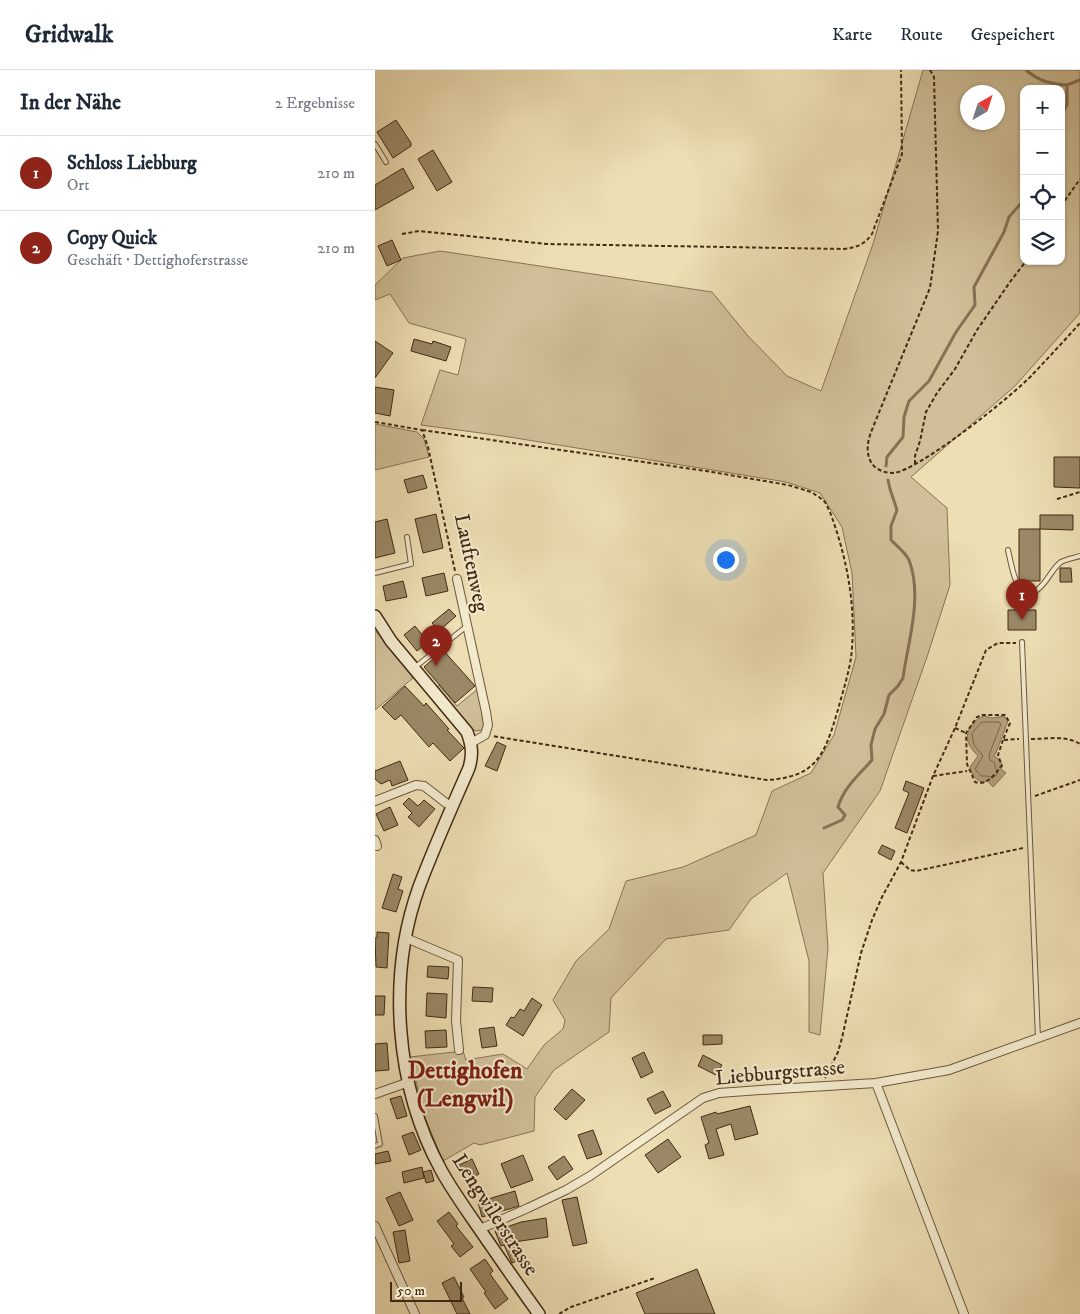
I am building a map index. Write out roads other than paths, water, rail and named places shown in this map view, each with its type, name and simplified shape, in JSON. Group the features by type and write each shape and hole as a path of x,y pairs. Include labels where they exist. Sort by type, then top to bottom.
{"street":[{"name":"Lauftenweg","path":"457,579 486,712 487,730 485,735 471,742"},
{"path":"375,616 391,641 467,732 471,742"},
{"name":"Lengwilerstrasse","path":"471,742 471,762 419,888 407,933 402,966 401,1018 404,1057 417,1114 440,1169 539,1314"},
{"path":"375,800 420,785 453,806"},
{"path":"407,933 459,960 456,1021 459,1050"},
{"name":"Liebburgstrasse","path":"480,1229 566,1190 598,1171 703,1098 719,1093 876,1083 949,1070 1080,1023"},
{"path":"375,1094 409,1082"},
{"path":"876,1083 964,1314"},
{"path":"375,1226 415,1314"}],"lane":[{"path":"375,144 386,162"},
{"path":"375,573 411,564 407,537"},
{"path":"1008,550 1016,584 1024,592 1029,593 1037,590 1061,562 1080,556"},
{"path":"414,668 467,626"},
{"path":"1022,642 1038,1039"},
{"path":"375,1116 380,1144 375,1146"}],"water":[{"path":"985,716 992,718 1004,716 1008,721 994,756 1002,764 999,767 1006,773 993,787 987,780 984,783 976,779 970,767 978,756 969,745 967,737 969,729 979,718"}],"waterway":[{"path":"1026,70 1035,77 1045,81 1067,85"},
{"path":"1065,108 1067,105 1067,85 1080,80"},
{"path":"886,466 887,457 903,437 904,417 909,401 929,381 956,332 975,305 974,287 1004,232 1009,217 1020,205"},
{"path":"824,828 842,820 845,815 838,807 844,793 872,760 871,745 875,729 884,714 889,695 903,678 913,619 915,589 909,560 904,552 891,540 891,526 897,510 888,480"}],"place":[{"name":"Schloss Liebburg","path":"1022,620"},
{"name":"Copy Quick","path":"436,666"}],"district":[{"name":"Dettighofen (Lengwil)","path":"465,1085"}]}
